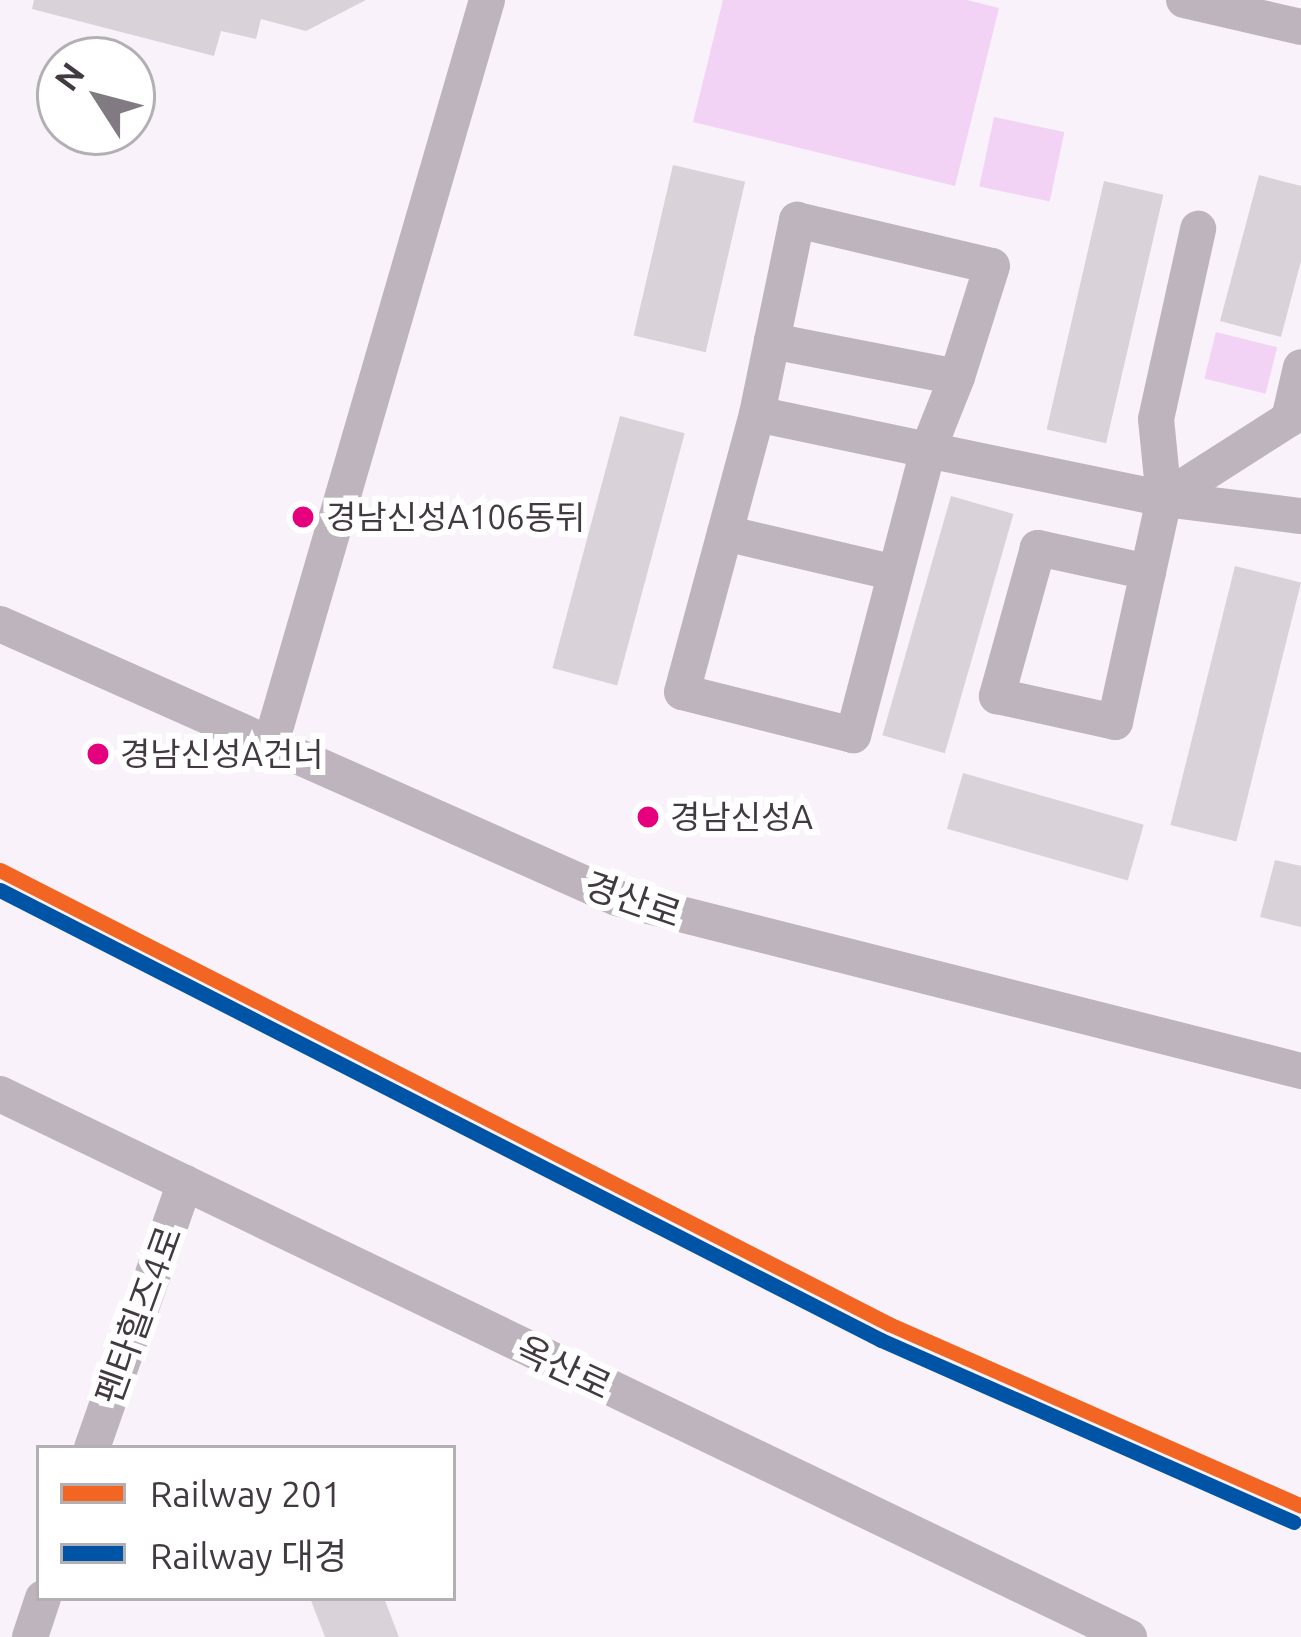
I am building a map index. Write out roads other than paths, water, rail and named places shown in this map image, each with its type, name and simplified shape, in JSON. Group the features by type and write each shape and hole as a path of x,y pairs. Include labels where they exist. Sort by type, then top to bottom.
{"street":[{"path":"269,750 487,0"},
{"path":"1184,0 1301,27"},
{"path":"797,220 992,266 928,450 853,735 682,692 757,414 772,340 797,220"},
{"path":"1148,572 1038,548 997,696 1115,722 1165,499 1156,419 1198,229"},
{"path":"772,340 957,377"},
{"path":"1165,499 1295,426 1301,368"},
{"path":"757,414 1165,499 1301,516"},
{"path":"724,533 895,573"},
{"name":"경산로","path":"0,624 269,750 617,898 1301,1071"},
{"name":"옥산로","path":"0,1094 1113,1629 1152,1637"},
{"name":"펜타힐즈4로","path":"93,1445 185,1183"},
{"path":"31,1637 42,1601"}],"rail line":[{"name":"201","path":"0,870 889,1324 1301,1506"},
{"name":"대경","path":"0,890 881,1340 1294,1522"}],"place":[{"name":"경남신성A106동뒤","path":"303,517"},
{"name":"경남신성A건너","path":"98,754"},
{"name":"경남신성A","path":"648,817"}]}
